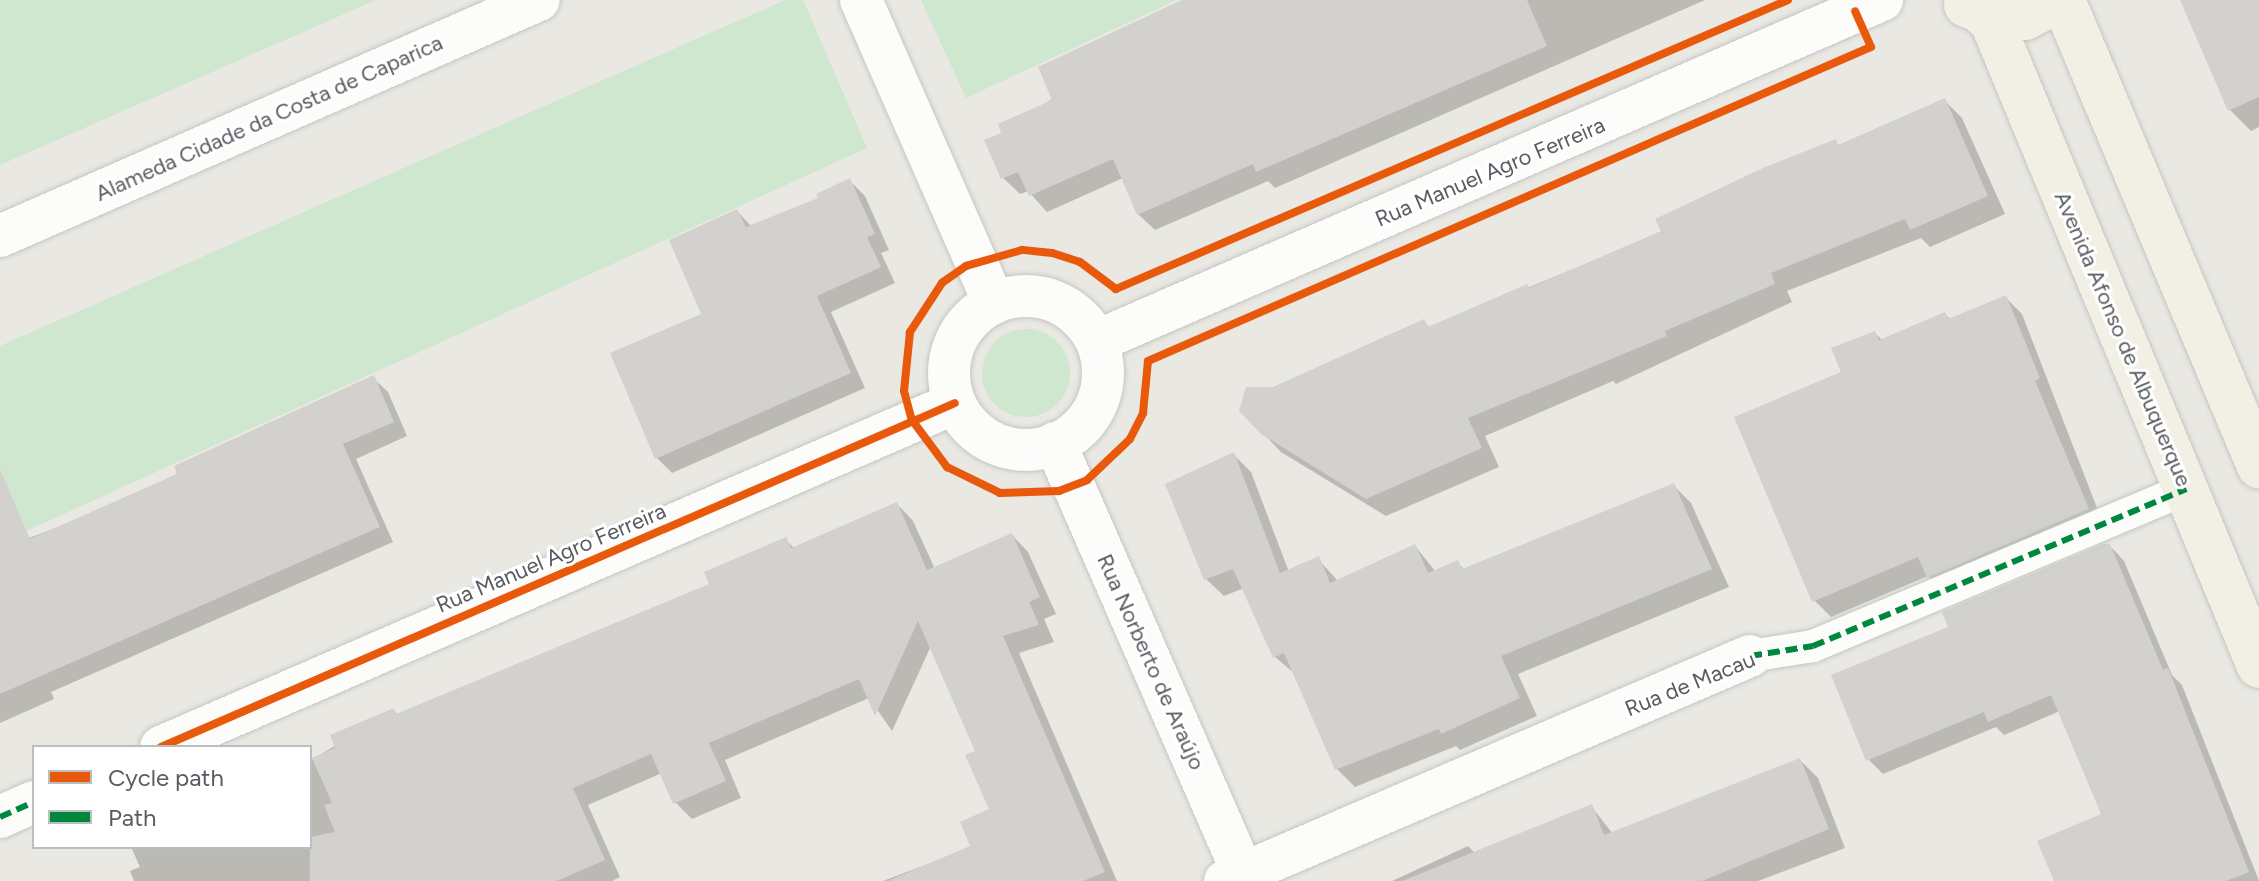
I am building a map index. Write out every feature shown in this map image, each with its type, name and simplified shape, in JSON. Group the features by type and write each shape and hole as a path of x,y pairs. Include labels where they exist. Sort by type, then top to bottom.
{"main road":[{"path":"1972,7 2025,18 2061,0 2259,466"},
{"name":"Avenida Afonso de Albuquerque","path":"1972,7 1992,22 2259,666"}],"street":[{"name":"Alameda Cidade da Costa de Caparica","path":"0,236 539,0"},
{"path":"861,0 994,303"},
{"name":"Rua Manuel Agro Ferreira","path":"1097,341 1882,0"},
{"path":"1024,296 1060,303 1088,327 1097,341 1103,370 1099,398 1079,429 1055,443 1029,450 992,442 977,432 955,403 949,375 953,348 973,317 994,303 1024,296"},
{"name":"Rua Manuel Agro Ferreira","path":"166,745 955,403"},
{"name":"Rua Norberto de Araújo","path":"1055,443 1238,878"},
{"name":"Rua de Macau","path":"1238,878 1750,656 1813,646 2186,489"},
{"path":"0,817 32,803"}],"green space":[{"path":"0,0 376,0 0,165"},
{"path":"785,0 803,0 867,148 0,543 0,346"},
{"path":"921,0 1177,0 966,98"},
{"path":"1026,329 1043,333 1057,342 1066,356 1070,373 1066,390 1057,404 1043,413 1026,417 1009,413 995,404 986,390 982,373 986,356 995,342 1009,333"}],"building":[{"path":"1182,0 1527,0 1547,46 1256,172 1253,164 1137,215 1113,159 1029,196 1018,172 1001,179 984,140 1001,133 998,124 1052,100 1038,67"},
{"path":"2180,0 2259,0 2259,97 2228,111"},
{"path":"1945,98 1988,196 1910,230 1905,219 1771,273 1775,284 1665,331 1667,336 1468,418 1482,448 1366,499 1261,434 1239,411 1246,387 1273,387 1424,319 1428,327 1527,284 1529,288 1661,231 1655,219 1763,168 1836,139 1838,145"},
{"path":"850,178 875,234 867,237 881,267 817,296 851,373 655,459 610,353 701,314 669,240 737,209 746,227 818,198 816,194"},
{"path":"2006,295 2040,378 2035,381 2089,509 1927,578 1918,557 1812,602 1734,417 1841,372 1831,348 1875,331 1879,340 1945,312 1948,319"},
{"path":"374,375 394,422 343,444 380,527 0,694 0,469 30,539 177,474 174,466"},
{"path":"1234,452 1280,573 1319,556 1330,583 1415,544 1428,573 1458,560 1462,569 1674,483 1712,569 1501,656 1520,698 1441,734 1439,729 1335,770 1284,653 1273,658 1233,569 1204,580 1165,484"},
{"path":"897,502 927,570 1012,533 1040,597 1029,602 1039,625 1003,636 1105,872 1083,881 888,881 970,846 960,822 989,809 965,755 975,751 918,621 875,716 859,679 709,743 726,781 673,804 651,754 573,788 605,860 557,881 310,881 312,837 335,832 324,805 332,803 312,758 335,748 330,735 394,708 396,714 709,584 704,572 786,537 791,548"},
{"path":"2103,544 2110,544 2163,670 2168,668 2249,872 2226,881 2054,881 2037,841 2101,814 2051,695 1988,722 1984,712 1866,761 1831,675 1948,627 1942,612"},
{"path":"1800,758 1829,829 1702,881 1402,881 1592,804 1604,835"}],"marked path":[{"path":"1750,656 1813,646 2186,489"},
{"path":"0,817 32,803"}],"cycle path":[{"path":"1788,0 1116,289 1080,262 1052,253 1022,250 966,266 942,283 910,332 904,391 912,420 947,467 1000,493 1059,491 1087,480 1130,439 1143,413 1148,361 1871,47 1855,11"},
{"path":"166,745 955,403"}]}
